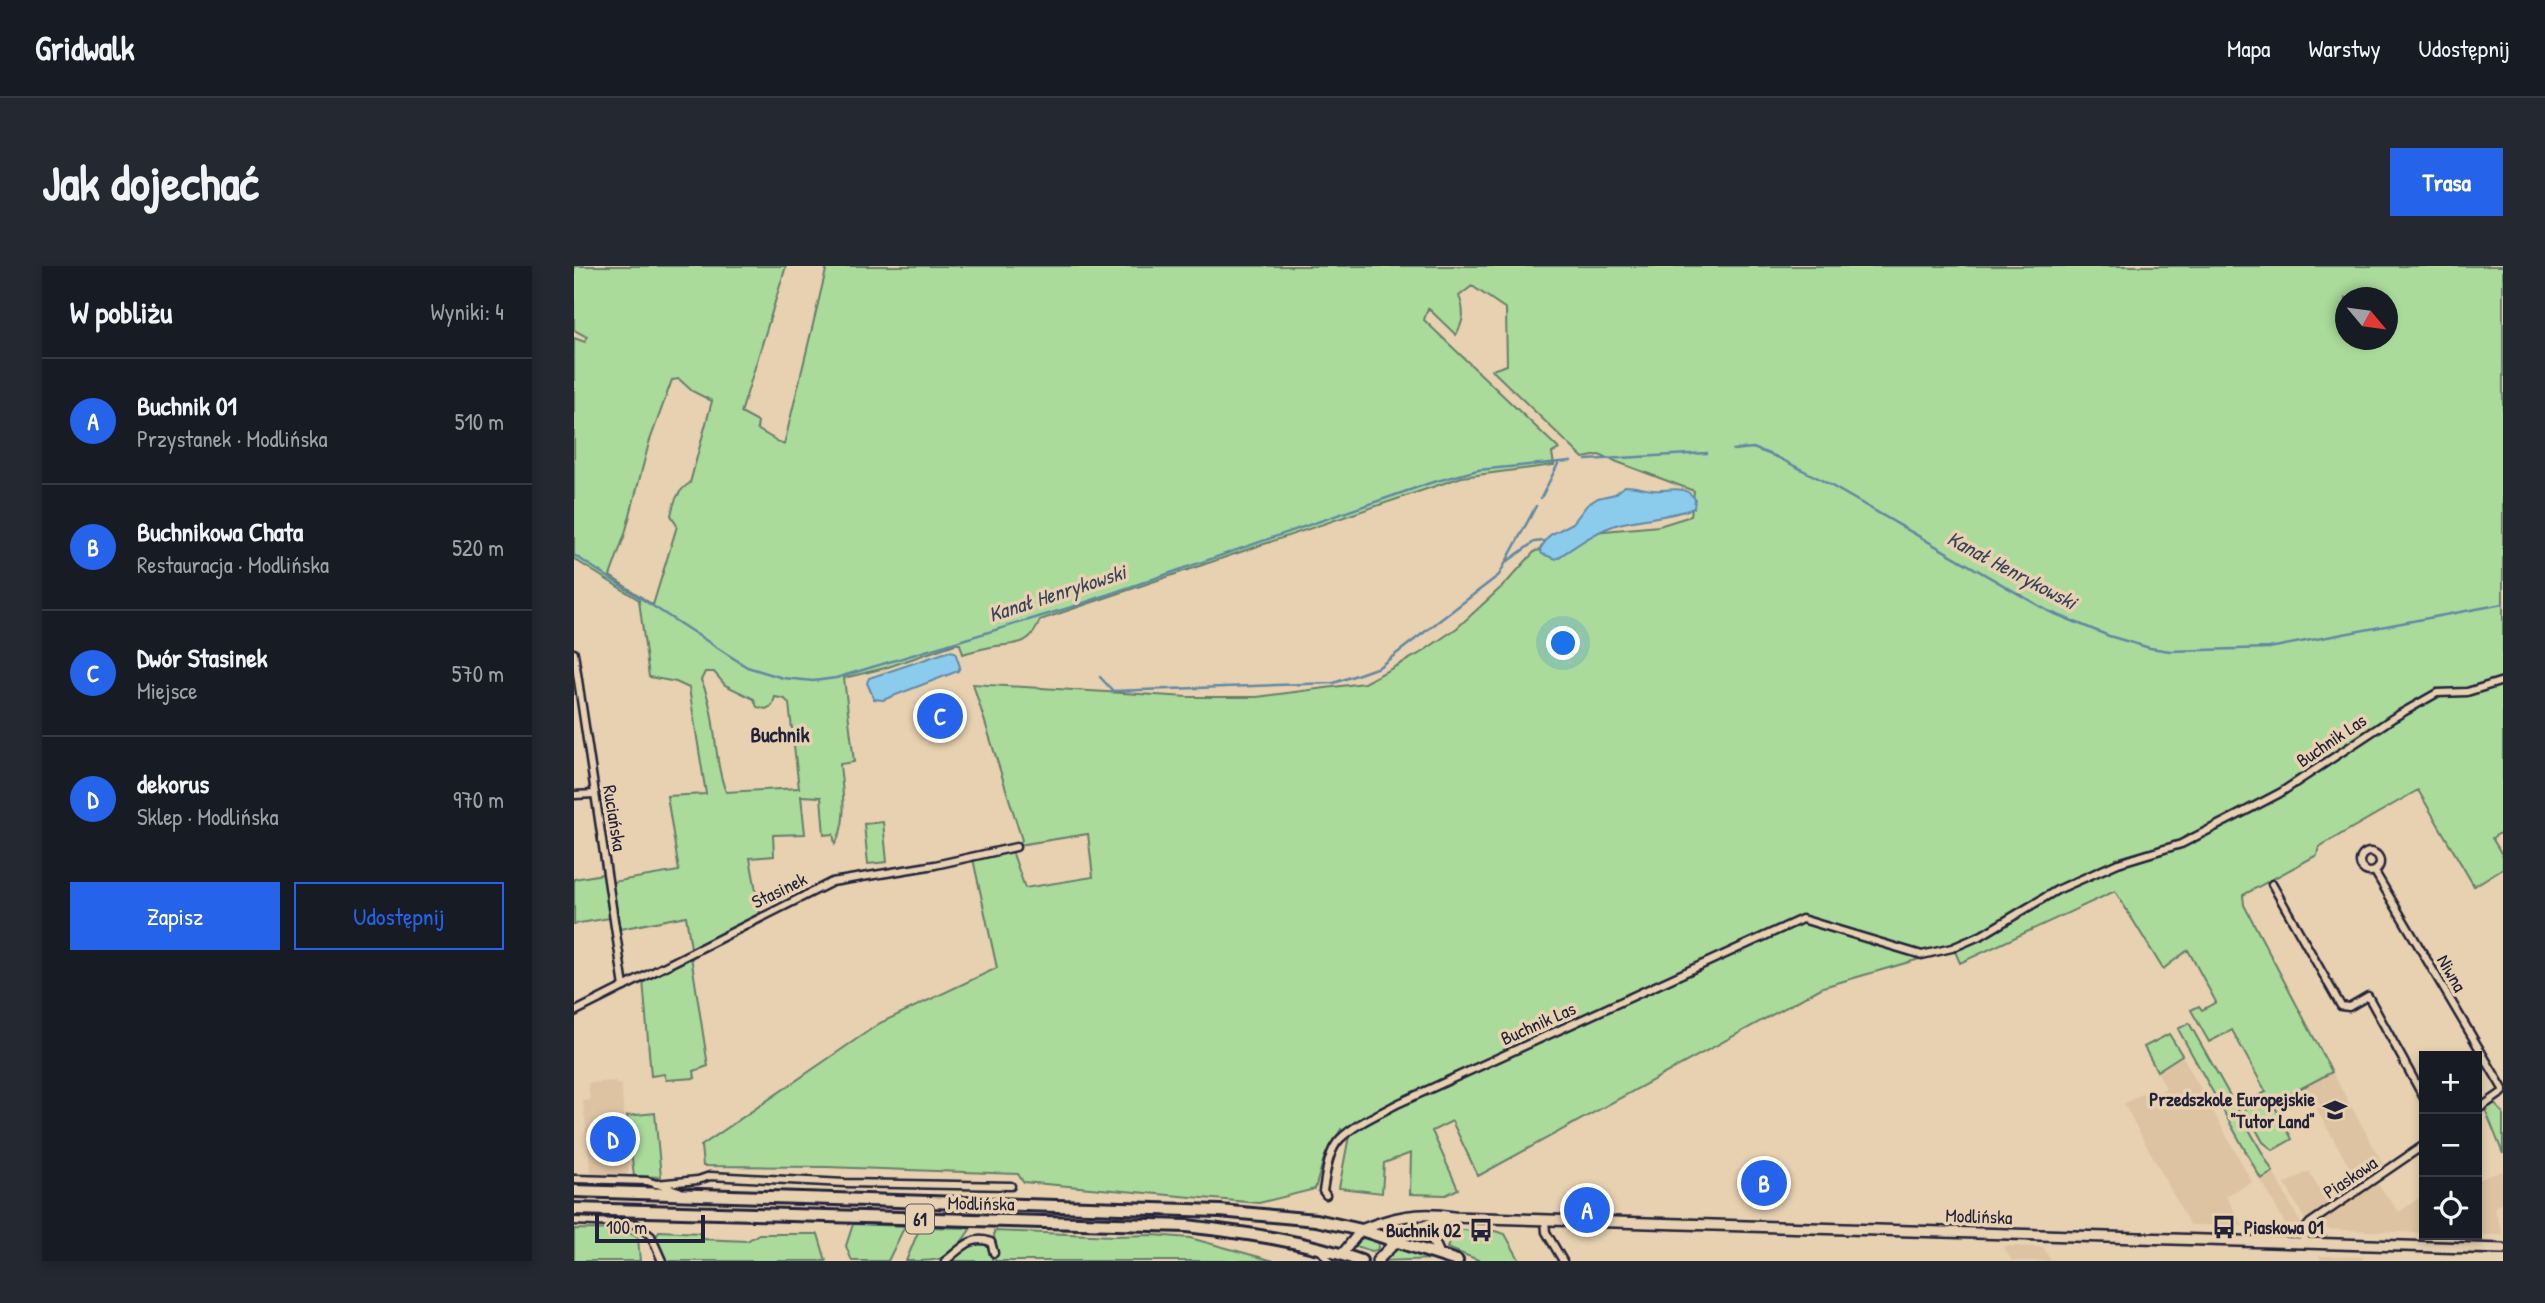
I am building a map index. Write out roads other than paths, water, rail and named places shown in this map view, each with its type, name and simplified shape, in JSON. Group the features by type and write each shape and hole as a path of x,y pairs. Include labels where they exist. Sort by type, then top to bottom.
{"main road":[{"name":"Modlińska","path":"574,1191 1220,1212 1316,1220 1361,1230 1395,1217 1433,1213 1453,1217 2503,1249"},
{"name":"Modlińska","path":"574,1209 1187,1226 1244,1233 1318,1248 1340,1257"},
{"name":"Modlińska","path":"1377,1261 1410,1230 1453,1217"},
{"path":"1439,1221 1431,1236 1440,1254"},
{"name":"61","path":"1361,1230 1457,1261"},
{"name":"61","path":"1340,1257 1362,1261"}],"street":[{"name":"Ruciańska","path":"574,653 624,987"},
{"name":"Buchnik Las","path":"1324,1193 1328,1162 1339,1140 1397,1104 1802,919 1922,954 1935,953 1982,935 2040,899 2082,878 2118,863 2181,844 2280,793 2423,699 2437,693 2467,692 2503,681"},
{"path":"574,795 595,794"},
{"name":"Stasinek","path":"574,1012 832,882 935,865 1016,847"},
{"name":"Niwna","path":"2375,872 2503,1090"},
{"path":"2273,884 2341,1006 2349,1007 2368,996 2419,1089"},
{"path":"2482,1106 2503,1090"},
{"name":"Piaskowa","path":"2304,1242 2305,1229 2310,1223 2419,1148"},
{"path":"656,1184 698,1180 710,1176 845,1183 1011,1186"},
{"name":"Modlińska","path":"574,1179 646,1181 690,1195"},
{"path":"698,1180 709,1195"},
{"path":"574,1220 636,1224 646,1230 662,1261"},
{"path":"1545,1220 1546,1230 1563,1261"},
{"path":"1340,1257 1361,1230"},
{"path":"946,1261 974,1240 990,1242 995,1253"},
{"path":"1318,1248 1329,1261"}],"water":[{"path":"1625,486 1686,491 1695,499 1694,508 1610,527 1556,559 1542,554 1540,549 1550,535 1573,523 1587,505 1598,498 1615,494"},
{"path":"950,651 955,652 960,667 958,671 883,700 874,699 867,683 869,678"}],"waterway":[{"name":"Kanał Henrykowski","path":"1733,450 1753,448 1777,457 2048,611 2109,636 2150,648 2170,651 2269,648 2503,604"},
{"name":"Kanał Henrykowski","path":"1586,460 1707,453"},
{"name":"Kanał Henrykowski","path":"574,555 747,667 783,678 813,681 836,678 1075,606 1430,483 1478,470 1571,461"},
{"path":"1541,498 1559,462"},
{"path":"1100,677 1113,691 1334,683 1379,667 1499,575 1536,506"},
{"path":"1508,561 1534,542 1544,541"}],"place":[{"name":"Dwór Stasinek","path":"940,716"},
{"name":"Przedszkole Europejskie \"Tutor Land\"","path":"2335,1110"},
{"name":"dekorus","path":"613,1139"},
{"name":"Buchnikowa Chata","path":"1764,1183"},
{"name":"Buchnik 01","path":"1587,1210"},
{"name":"Piaskowa 01","path":"2224,1227"},
{"name":"Buchnik 02","path":"1481,1230"}],"district":[{"name":"Buchnik","path":"780,734"}]}
